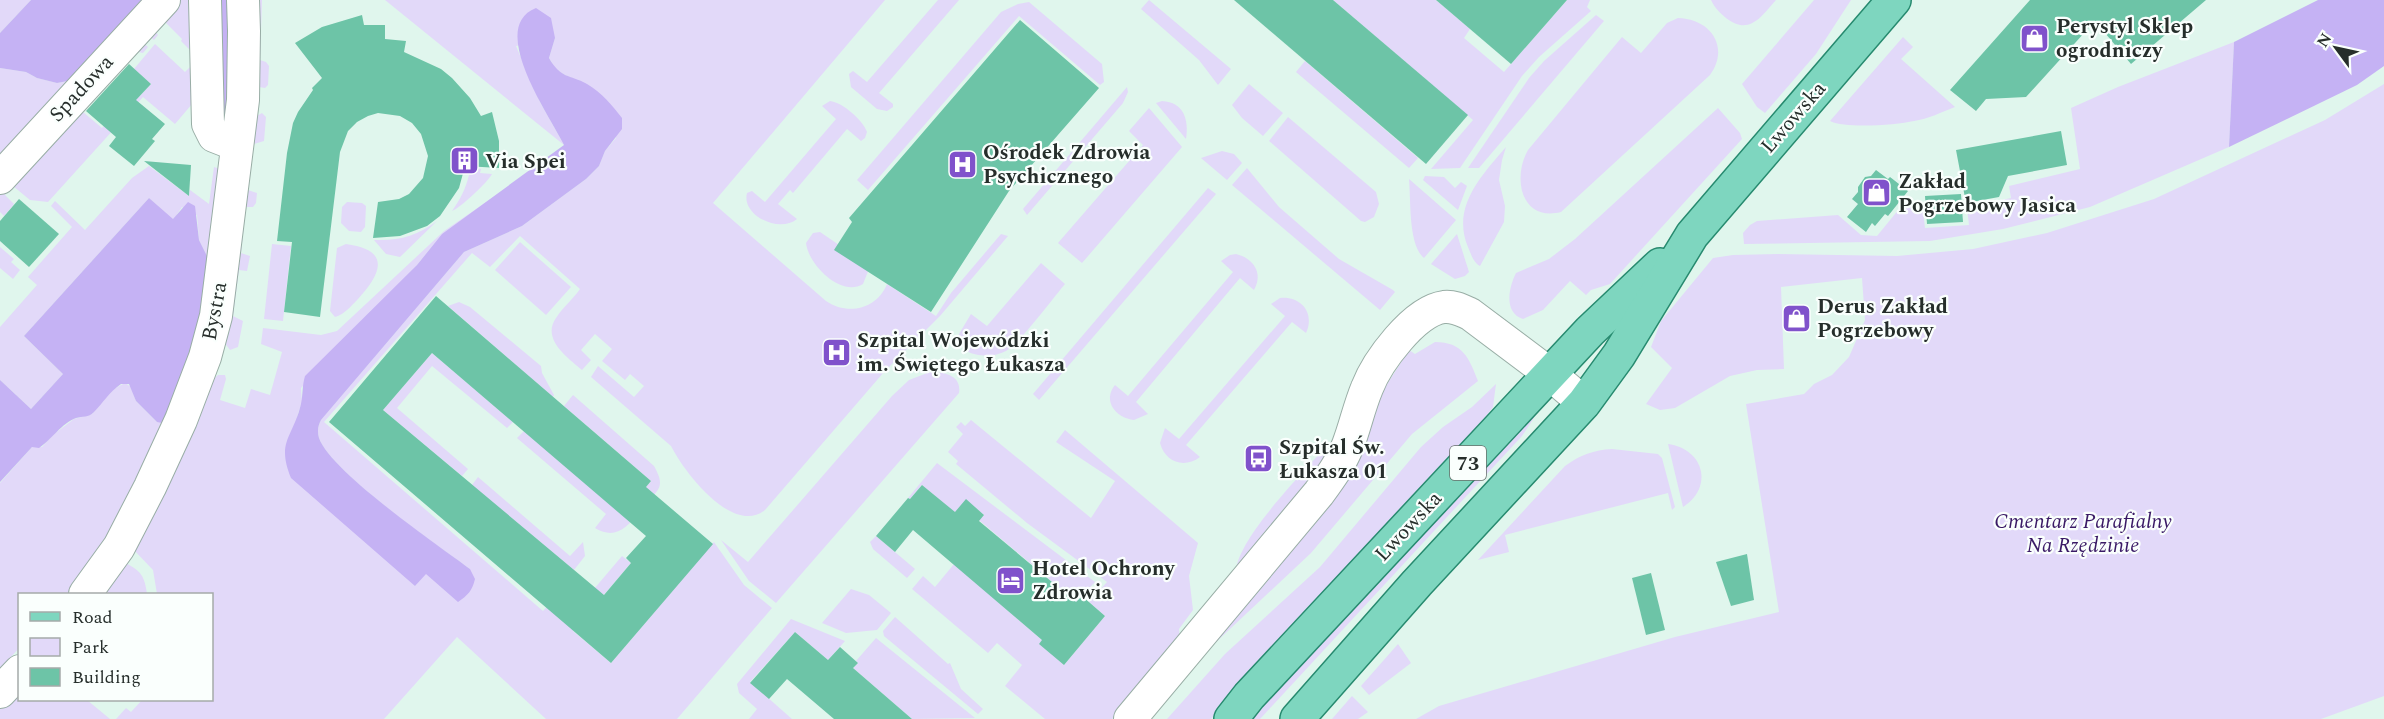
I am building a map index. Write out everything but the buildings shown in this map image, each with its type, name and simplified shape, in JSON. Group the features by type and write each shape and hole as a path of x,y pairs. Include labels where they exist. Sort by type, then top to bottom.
{"main road":[{"name":"Lwowska","path":"1231,719 1249,696 1590,331 1692,235 1894,0"},
{"name":"Lwowska","path":"1297,719 1417,583 1584,403 1618,354 1692,235"}],"street":[{"name":"Spadowa","path":"0,178 164,0"},
{"path":"205,0 207,124 214,136 237,146"},
{"name":"Bystra","path":"86,593 119,547 150,487 181,420 205,357 216,316 243,100 243,0"},
{"path":"1130,719 1320,493 1347,446 1376,370 1384,357 1417,321 1438,308 1458,308 1470,314 1550,374 1584,403"},
{"path":"0,692 18,673"}],"green space":[{"path":"0,0 31,0 0,33"},
{"path":"170,0 200,0 193,53 165,22 155,31 158,35 154,40 146,33 140,40 148,47 143,53 134,51 77,107 102,128 134,91 140,96 151,84 134,69 155,44 185,72 192,65 199,112 192,126 192,104 175,124 143,97 48,202 30,200 13,186 5,195 14,204 4,216 0,212 0,186"},
{"path":"253,0 262,0 260,60 269,66 268,85 265,88 259,87"},
{"path":"385,0 885,0 713,203 826,301 843,308 852,309 869,304 882,293 887,284 936,316 951,293 1001,234 1008,236 940,316 884,372 765,510 752,516 739,515 711,498 687,471 671,446 591,377 598,366 634,397 644,386 630,374 625,380 602,361 612,349 595,334 581,350 591,360 582,370 558,347 554,341 552,326 580,289 520,236 490,267 472,253 324,422 543,611 561,591 566,622 622,556 631,563 573,631 611,663 714,542 744,585 772,608 677,719 546,719 457,637 384,719 116,719 126,708 131,712 141,701 213,701 213,593 157,593 153,570 132,548 209,383 218,375 225,375 220,400 245,408 251,389 270,395 282,352 261,344 263,328 321,335 337,331 444,231 508,187 442,234 417,265 301,388 302,402 297,417 415,586 425,573 470,569 411,526 343,469 319,438 319,424 464,252 522,226 586,179 599,166 605,151 616,138 571,78 556,70 549,58 555,38 516,46 540,102 564,145"},
{"path":"938,0 959,0 879,93 893,104 893,107 887,111 877,109 851,87 849,74 853,71 867,82"},
{"path":"1149,0 1231,69 1218,85 1199,60 1141,9"},
{"path":"1333,0 1436,0 1470,29 1464,38 1504,72 1567,0 1590,0 1587,7 1591,11 1539,57 1522,76 1460,168 1431,169 1473,120"},
{"path":"1711,0 1776,0 1760,18 1748,25 1741,25 1726,18"},
{"path":"1814,0 1851,0 1816,54 1765,113 1757,107 1742,84"},
{"path":"1029,2 1102,64 1104,82 1100,85 1019,16 868,190 857,180 1001,12 1018,4"},
{"path":"1596,15 1604,21 1479,168 1468,168 1529,78 1544,61"},
{"path":"1678,18 1700,23 1714,36 1718,54 1716,65 1710,75 1561,212 1547,213 1529,204 1521,185 1523,161 1528,150 1622,37 1641,53 1667,23"},
{"path":"1903,37 1913,47 1901,59 1955,107 1924,119 1896,124 1859,126 1830,121"},
{"path":"2234,42 2229,147 2090,207 2003,229 1930,241 1744,244 1743,233 1757,221 1838,215 1861,235 1877,236 1904,203 1922,201 1925,228 1969,225 1967,208 2011,198 2009,186 2080,169 2071,108 2118,87"},
{"path":"1305,61 1418,158 1409,168 1296,72"},
{"path":"0,68 26,72 37,78 57,83 73,80 0,172"},
{"path":"1249,84 1283,113 1263,136 1242,118 1232,105"},
{"name":"Cmentarz Parafialny Na Rzędzinie","path":"2384,84 2384,696 2321,719 1416,719 1439,706 1675,637 1779,612 1746,404 1804,394 1814,384 1832,375 1849,357 1865,320 1862,278 1781,287 1784,369 1757,370 1730,376 1675,408 1660,410 1646,404 1672,368 1651,347 1661,321 1713,258 1778,254 1897,256 1973,249 2047,233 2154,199 2325,120"},
{"path":"1127,87 1128,92 1123,103 1027,215 1023,209"},
{"path":"830,101 846,108 857,117 867,132 865,138 861,141 847,129 793,193 790,190 778,204 797,219 781,224 763,220 750,208 747,193 752,191 765,202 836,119 822,106"},
{"path":"1162,101 1180,108 1186,119 1186,139 1156,103"},
{"path":"1149,108 1182,147 1082,263 1058,243 1143,145 1129,131"},
{"path":"1718,108 1740,133 1742,139 1610,284 1591,290 1586,295 1570,281 1543,310 1523,319 1517,316 1512,311 1509,299 1516,273 1549,259 1575,239"},
{"path":"262,113 266,117 264,141 254,144 248,190 257,193 256,203 253,207 246,207 241,253 250,256 247,271 239,270 233,316 243,321 238,347 230,350 224,342 255,117"},
{"path":"1288,117 1376,192 1379,204 1374,217 1365,222 1361,221 1269,141"},
{"path":"1506,147 1499,180 1505,206 1504,222 1480,266 1472,258 1468,247 1463,218 1466,205 1479,180"},
{"path":"1222,151 1234,154 1242,163 1227,180 1201,158"},
{"path":"149,166 189,196 190,190 209,204 214,167 220,169 208,258 199,240 197,215 182,207 173,220 149,198 24,336 63,374 31,409 0,380 0,327 37,285 28,277 72,227 51,206 55,201 85,230 132,178"},
{"path":"466,168 481,169 480,173 492,174 473,195 452,211 466,185 469,175 464,174"},
{"path":"1247,168 1279,207 1339,259 1395,292 1380,310 1232,185"},
{"path":"1425,176 1444,177 1455,188 1461,182 1467,186 1458,210 1423,180"},
{"path":"1409,179 1456,220 1424,258 1415,243 1413,233"},
{"path":"1208,188 1216,194 1039,400 1033,394"},
{"path":"347,202 362,203 366,206 365,227 361,232 349,231 341,223 342,207"},
{"path":"437,221 400,257 386,254 374,240 392,240 407,236"},
{"path":"820,232 864,262 869,269 863,284 854,287 836,283 819,269 806,243 813,233"},
{"path":"1457,234 1469,272 1455,279 1431,264"},
{"path":"520,242 571,287 546,315 495,270"},
{"path":"272,244 291,246 283,321 264,319"},
{"path":"346,244 371,252 378,264 366,290 348,310 335,317 330,311 337,248"},
{"path":"0,247 14,259 11,262 20,270 13,279 0,268"},
{"path":"1236,254 1247,259 1255,267 1258,278 1254,290 1240,278 1136,402 1148,414 1134,420 1122,416 1111,403 1111,391 1115,385 1128,396 1233,272 1221,261"},
{"path":"1041,263 1065,284 1027,330 1012,347 998,354 983,356 965,350 959,334 971,314 987,326"},
{"path":"1280,298 1295,300 1305,308 1309,319 1306,333 1292,322 1186,445 1200,457 1188,463 1171,459 1162,450 1160,443 1165,428 1179,439 1285,316 1271,304"},
{"path":"459,302 470,307 541,366 553,397 448,306"},
{"path":"1435,342 1459,348 1468,359 1478,381 1412,434 1311,553 1214,644 1211,642 1409,350 1415,354"},
{"path":"432,353 513,422 507,428 432,366 397,408 468,469 462,476 383,410"},
{"path":"930,372 955,378 958,382 959,393 776,603 749,581 721,540 748,562 892,396 909,380"},
{"path":"125,383 131,387 136,401 157,422 165,421 122,514 70,593 18,593 18,649 0,669 0,483 32,447 42,447 54,434 74,419 92,414 112,390"},
{"path":"1496,384 1493,407 1479,426 1211,719 1167,719 1225,654 1320,567 1421,447 1443,427 1472,407"},
{"path":"573,395 654,466 660,486 647,503 638,496 651,481 564,406"},
{"path":"1535,411 1534,418 1522,436 1260,719 1250,719"},
{"path":"971,420 1091,518 1115,481 1056,442 1065,430 1198,543 1189,576 1193,610 1179,629 1180,641 1112,719 1045,719 1005,686 1022,665 997,643 988,653 912,589 923,576 935,587 954,564 1042,640 1064,665 1105,616 1089,602 1107,582 1027,523 956,464 958,461 948,452 963,434 956,427 961,422 965,426"},
{"path":"524,431 621,514 639,513 620,531 608,533 595,528 606,514 517,438"},
{"path":"1330,442 1333,443 1314,476 1236,569 1241,554 1262,521"},
{"path":"1668,444 1690,453 1701,470 1699,489 1693,499 1683,507"},
{"path":"1612,449 1658,454 1662,458 1675,507 1672,510 1668,493 1505,535 1509,552 1478,560 1565,466 1587,454"},
{"path":"937,463 1095,582 1076,602 979,520 984,515 966,500 955,513 922,485 910,499 908,498"},
{"path":"478,477 570,556 583,542 585,556 574,570 472,485"},
{"path":"876,536 915,569 907,578 873,549 870,542"},
{"path":"124,562 141,575 147,593 101,593"},
{"path":"851,589 869,595 891,613 877,630 846,633 822,623"},
{"path":"895,617 948,664 950,663 961,689 983,709 978,714 884,636 883,631"},
{"path":"791,619 845,641 828,660 795,632 750,682 792,719 749,719 757,709 739,693 737,684"},
{"path":"876,638 975,718 912,719 853,668 858,663 856,661"},
{"path":"1398,644 1411,663 1369,695 1361,686"},
{"path":"18,688 18,701 88,701 110,719 0,719 0,708"},
{"path":"1352,696 1368,712 1358,719 1332,719"}],"shaded area":[{"path":"31,0 159,0 73,80 57,83 37,78 26,72 0,68 0,33"},
{"path":"211,0 232,0 233,29 226,127 219,126"},
{"path":"2318,0 2384,0 2384,66 2357,85 2229,147 2234,42"},
{"path":"536,8 551,18 555,38 549,58 553,65 557,70 587,84 602,95 622,118 622,129 605,151 599,166 586,179 522,226 464,252 321,420 318,429 319,438 343,469 411,526 470,569 475,579 474,583 469,592 458,602 426,574 415,586 291,478 285,447 298,415 305,376 417,265 442,234 564,145 536,93 519,52 518,33 523,18"},
{"path":"149,198 173,219 188,202 195,206 199,240 208,258 199,329 166,421 157,422 136,401 129,384 121,384 92,414 71,420 39,448 32,447 0,482 0,380 31,409 63,374 24,336"}],"place":[{"name":"Perystyl Sklep ogrodniczy","path":"2035,38"},
{"name":"Via Spei","path":"464,161"},
{"name":"Ośrodek Zdrowia Psychicznego","path":"962,164"},
{"name":"Zakład Pogrzebowy Jasica","path":"1877,193"},
{"name":"Derus Zakład Pogrzebowy","path":"1796,318"},
{"name":"Szpital Wojewódzki im. Świętego Łukasza","path":"836,352"},
{"name":"Szpital Św. Łukasza 01","path":"1258,459"},
{"name":"Hotel Ochrony Zdrowia","path":"1011,580"}]}
